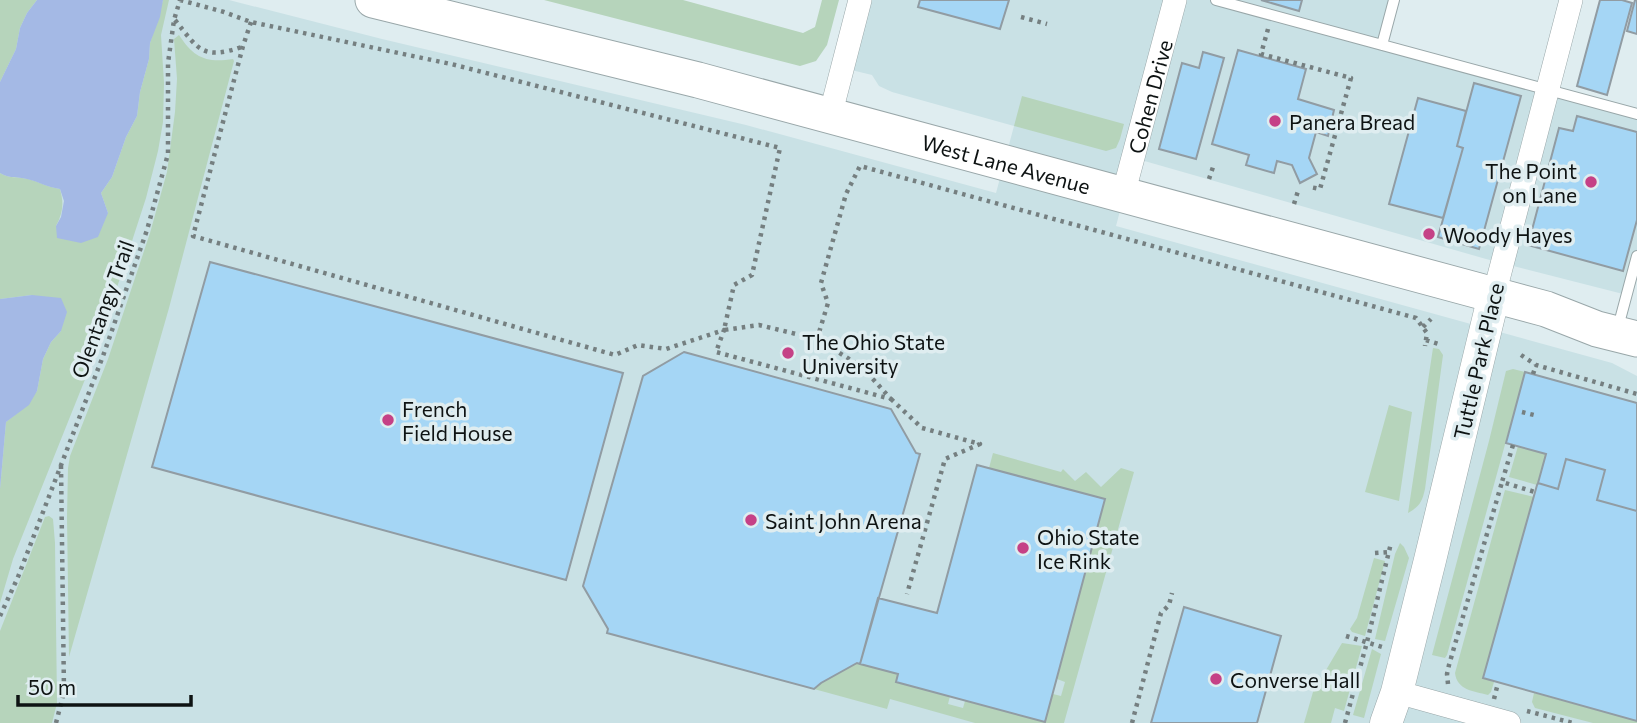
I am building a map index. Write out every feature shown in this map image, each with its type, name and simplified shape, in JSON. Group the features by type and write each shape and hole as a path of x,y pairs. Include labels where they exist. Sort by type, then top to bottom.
{"main road":[{"name":"West Lane Avenue","path":"373,0 698,80 1546,309 1597,329 1627,336"}],"street":[{"path":"830,116 860,0"},
{"name":"Cohen Drive","path":"1124,195 1175,0"},
{"name":"Tuttle Park Place","path":"1387,723 1571,0"},
{"path":"1397,692 1509,712"}],"lane":[{"path":"1216,0 1637,114"},
{"path":"1382,45 1394,0"},
{"path":"1627,336 1637,256"}],"path":[{"path":"180,0 251,22 451,64 780,148 752,275 734,285 716,352 891,399"},
{"name":"Olentangy Trail","path":"0,616 18,577 103,356 147,230 168,154 168,64 174,20 180,0"},
{"path":"1272,15 1261,54 1351,78 1320,189 1310,187"},
{"path":"1021,17 1047,24"},
{"path":"174,20 193,44 200,48 218,53 243,46"},
{"path":"251,22 193,236 615,355 638,345 666,349 724,330 759,325 817,339 862,367 922,428 980,444 945,459 907,594"},
{"path":"817,339 828,303 821,283 846,194 860,166 1416,318 1427,333 1425,343 1442,345"},
{"path":"1209,179 1213,167"},
{"path":"1294,204 1298,191"},
{"path":"1423,327 1431,319"},
{"path":"1521,355 1536,365 1637,394"},
{"path":"1533,374 1536,365"},
{"path":"1522,412 1538,416"},
{"path":"1452,691 1448,686 1447,674 1513,445"},
{"path":"57,723 64,692 61,462"},
{"path":"1502,482 1535,492"},
{"path":"1345,723 1391,543"},
{"path":"1375,554 1389,552"},
{"path":"1132,723 1161,613 1169,605 1172,593"},
{"path":"1346,636 1383,647"},
{"path":"1498,683 1493,702 1509,712 1573,723"}],"shaded area":[{"name":"The Ohio State University","path":"0,0 229,0 746,125 996,193 1014,126 892,92 879,86 872,75 843,68 860,0 1394,0 1382,44 1637,114 1637,256 1627,295 1486,259 1134,158 1116,226 1612,363 1637,376 1637,723 0,723"}],"green space":[{"path":"0,0 37,0 20,28 16,49 0,82"},
{"path":"163,0 169,0 161,35 163,122 146,198 96,352 13,559 0,603 0,489 6,422 37,391 43,359 51,342 61,331 32,295 0,299 0,173 60,189 62,208 56,226 108,213 101,193 112,177 126,137 137,116 150,43"},
{"path":"544,0 683,0 803,33 815,27 822,0 839,0 827,45 816,61 800,66"},
{"path":"179,35 190,49 202,57 234,61 169,308 69,657 67,517 70,456 108,359 150,233 167,172 177,79 174,39"},
{"path":"1022,96 1124,124 1116,148 1106,151 1014,126"},
{"path":"1433,348 1439,349 1443,355 1425,489 1420,503 1408,513"},
{"path":"1513,369 1525,372 1447,655 1445,658 1432,655 1506,371"},
{"path":"1389,405 1412,412 1399,501 1365,492"},
{"path":"1518,446 1546,454 1537,485 1509,477"},
{"path":"993,453 1061,472 1063,469 1075,481 1086,472 1101,487 1121,468 1134,472 1064,723 975,723 890,699 887,709 814,689 857,663 898,674 950,696 948,704 963,708 965,701 1045,722 1053,694 1061,696 1065,682 1057,679 1105,500 989,468"},
{"path":"1505,490 1534,497 1483,678 1494,682 1488,695 1462,686 1455,673"},
{"path":"45,517 53,519 55,543 57,703 52,723 0,723 0,631"},
{"path":"1400,543 1409,558 1385,641 1375,639 1395,554"},
{"path":"1374,558 1385,561 1365,636 1350,629 1357,618"},
{"path":"1342,643 1362,646 1344,711 1335,708 1331,723 1304,723 1313,692"},
{"path":"1372,649 1381,654 1364,718 1353,715"},
{"path":"1534,693 1637,723 1593,723 1535,708 1532,702"}],"water":[{"path":"37,0 163,0 150,43 137,116 126,137 112,177 101,193 108,213 98,237 81,243 57,238 56,226 64,201 60,189 0,173 0,82 16,49 20,28"},
{"path":"32,295 61,298 67,312 61,331 51,342 43,359 37,391 29,405 6,422 0,489 0,299"}],"building":[{"path":"920,0 1009,0 1000,29 918,7"},
{"path":"1261,0 1302,0 1299,11"},
{"path":"1600,0 1632,3 1607,95 1577,86"},
{"path":"1637,0 1637,34 1627,31"},
{"name":"Panera Bread","path":"1238,50 1306,69 1298,99 1334,110 1328,136 1316,132 1309,158 1317,174 1300,183 1292,165 1277,161 1274,173 1246,165 1249,155 1212,144"},
{"path":"1203,52 1224,58 1196,159 1159,149 1182,63 1199,68"},
{"path":"1474,83 1521,96 1479,249 1438,237 1463,148 1457,146"},
{"path":"1418,98 1466,111 1457,146 1463,148 1443,218 1389,204"},
{"name":"The Point on Lane","path":"1577,116 1637,132 1637,220 1623,271 1528,245 1559,128 1573,131"},
{"name":"French Field House","path":"210,262 623,373 566,580 152,467"},
{"name":"Saint John Arena","path":"684,352 891,409 916,453 920,454 860,664 857,663 814,689 607,633 608,629 583,586 643,376"},
{"path":"1525,372 1637,403 1637,511 1597,500 1605,470 1566,459 1558,489 1538,483 1546,454 1506,443"},
{"path":"1566,459 1605,470 1597,500 1637,511 1637,721 1483,678 1537,485 1538,483 1558,489"},
{"name":"Ohio State Ice Rink","path":"977,465 1105,499 1045,722 896,682 898,674 860,664 878,598 937,613"},
{"name":"Converse Hall","path":"1184,607 1281,636 1257,723 1151,723"}],"place":[{"name":"Panera Bread","path":"1275,121"},
{"name":"The Point on Lane","path":"1591,182"},
{"name":"Woody Hayes","path":"1429,234"},
{"name":"The Ohio State University","path":"788,353"},
{"name":"French Field House","path":"388,420"},
{"name":"Saint John Arena","path":"751,520"},
{"name":"Ohio State Ice Rink","path":"1023,548"},
{"name":"Converse Hall","path":"1216,679"}]}
